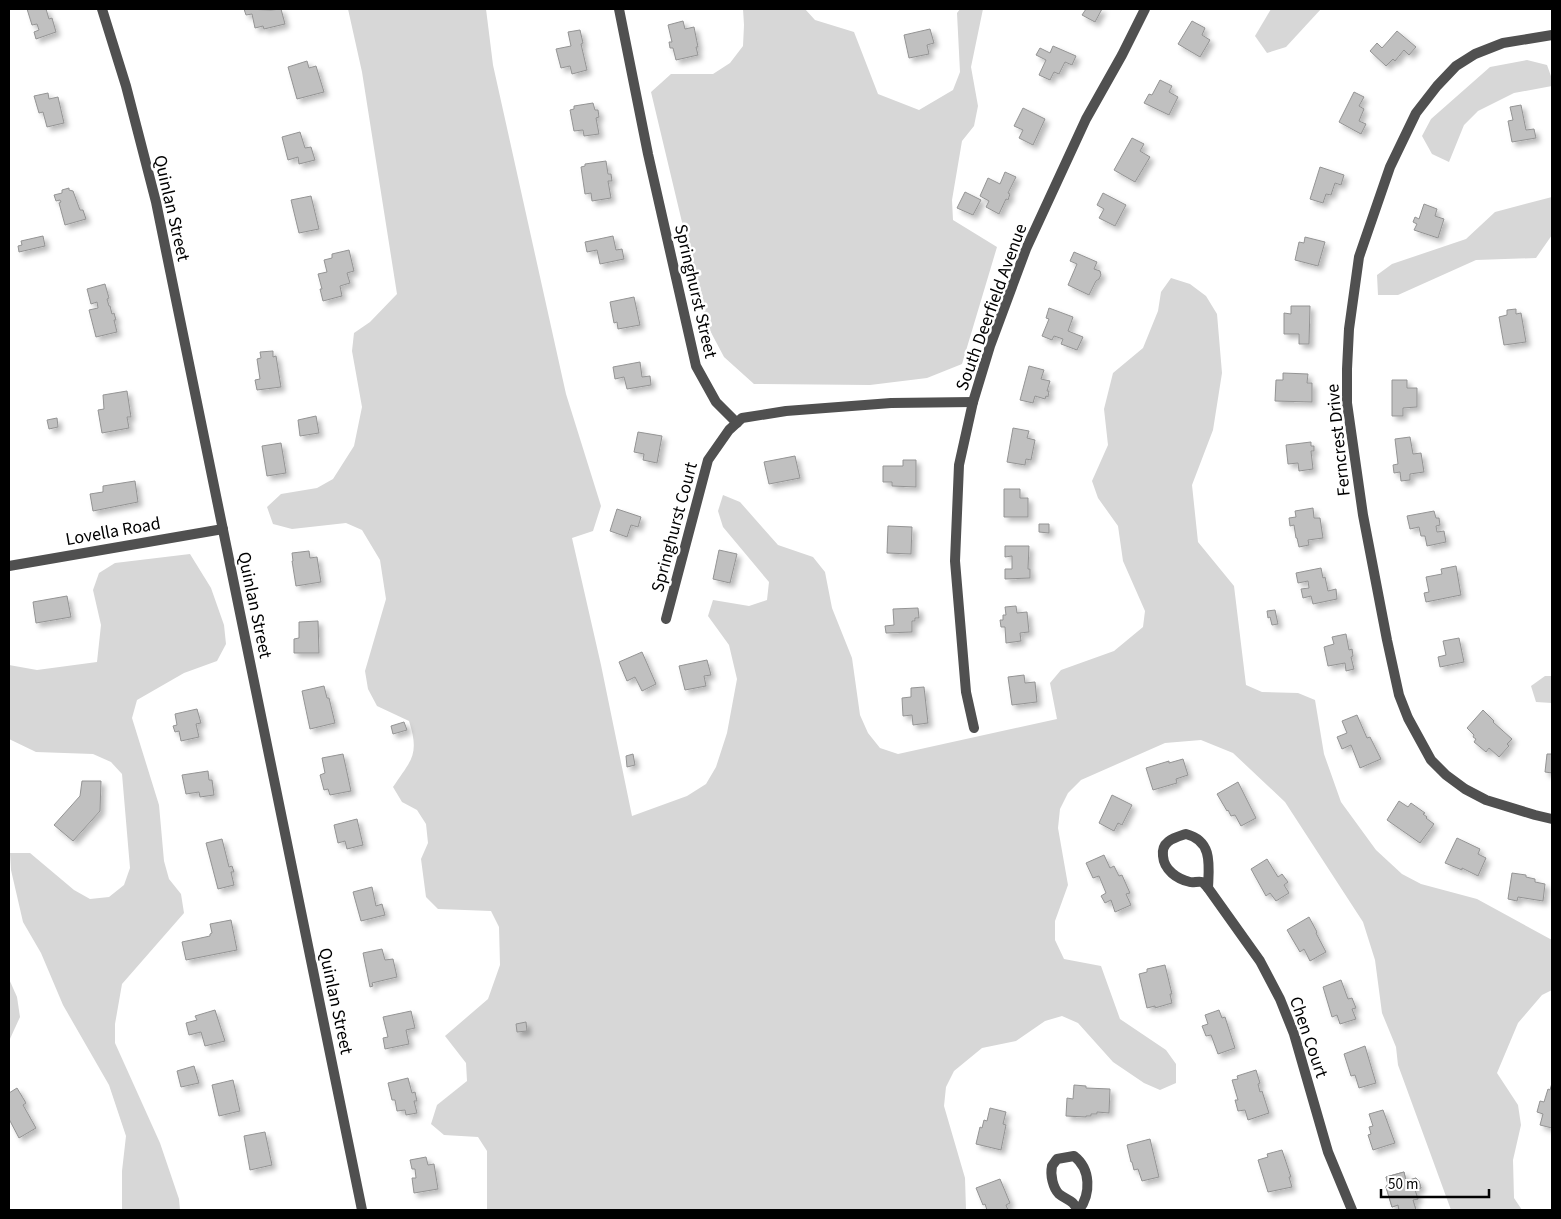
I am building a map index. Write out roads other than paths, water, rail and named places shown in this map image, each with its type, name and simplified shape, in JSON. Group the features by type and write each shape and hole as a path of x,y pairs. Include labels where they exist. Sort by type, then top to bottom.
{"street":[{"name":"Quinlan Street","path":"102,9 126,86 156,202 362,1210"},
{"name":"Springhurst Street","path":"619,9 648,154 696,366 716,402 736,423"},
{"name":"South Deerfield Avenue","path":"974,728 966,692 955,561 959,465 973,402 990,346 1026,249 1086,119 1145,9"},
{"name":"Ferncrest Drive","path":"1552,34 1503,43 1476,54 1456,66 1437,86 1416,113 1390,167 1359,257 1349,329 1347,368 1347,403 1363,515 1387,640 1399,694 1408,718 1431,760 1465,789 1486,800 1552,819"},
{"path":"736,423 742,418 786,411 891,404 973,402"},
{"name":"Springhurst Court","path":"666,619 708,460 736,423"},
{"name":"Lovella Road","path":"9,566 223,529"},
{"path":"1186,834 1193,836 1204,844 1209,859 1208,888 1202,882 1191,882 1178,877 1168,870 1163,862 1162,849 1167,842 1186,834"},
{"name":"Chen Court","path":"1208,888 1260,961 1280,999 1294,1034 1328,1152 1352,1210"},
{"path":"1074,1156 1086,1169 1087,1194 1083,1205 1078,1210 1072,1201 1060,1195 1055,1188 1052,1179 1052,1167 1057,1159 1074,1156"}]}
